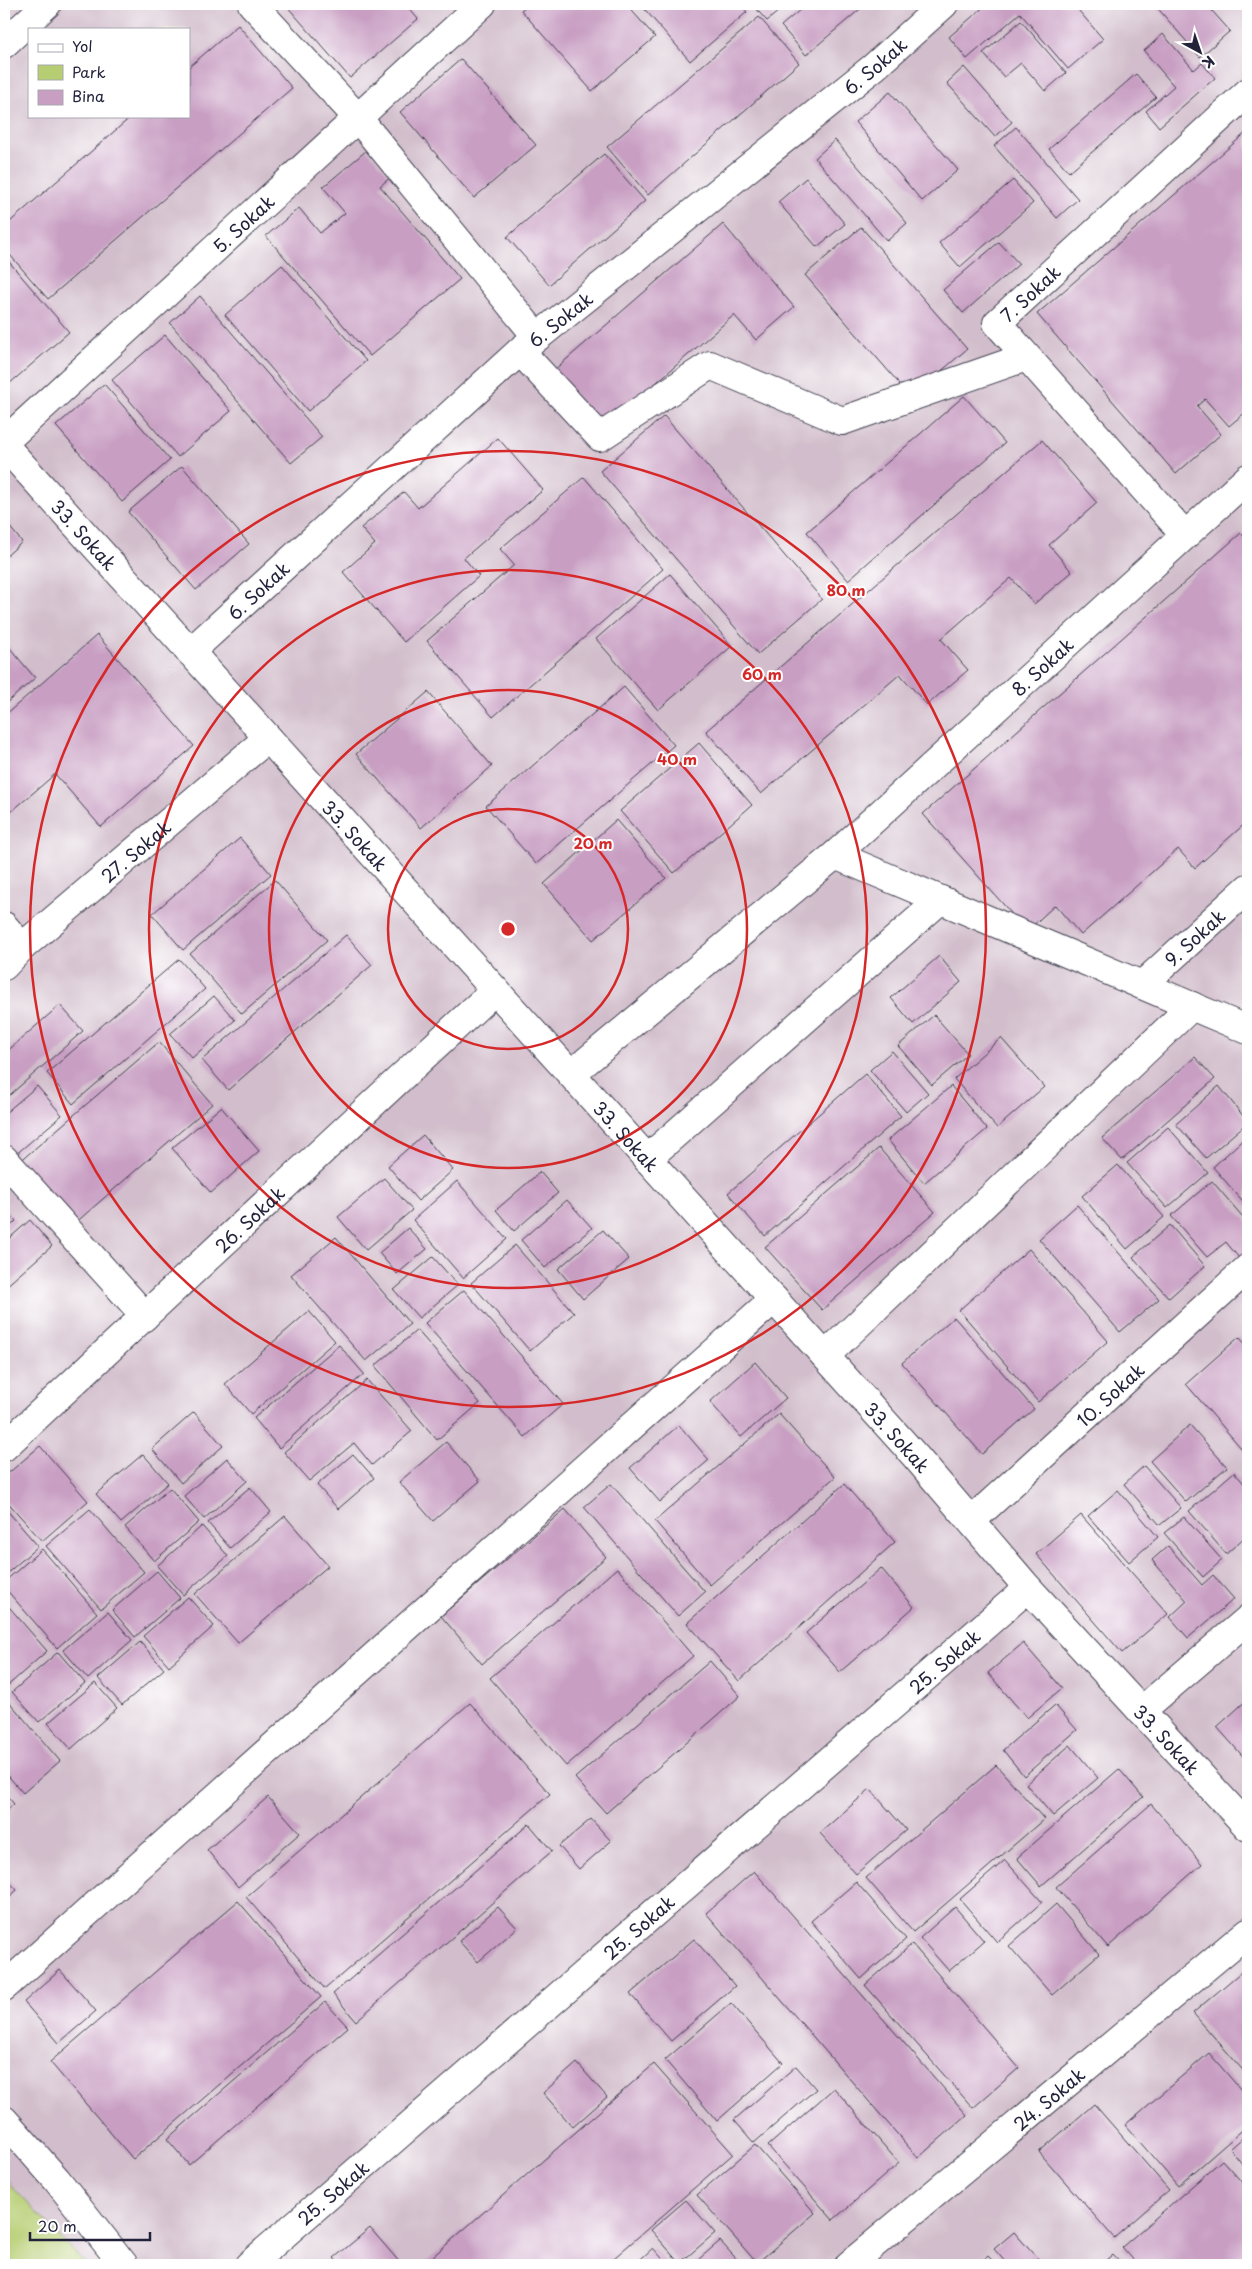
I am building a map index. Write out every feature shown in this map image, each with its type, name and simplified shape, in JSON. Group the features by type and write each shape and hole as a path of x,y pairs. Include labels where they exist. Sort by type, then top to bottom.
{"street":[{"path":"4,44 47,4"},
{"path":"252,4 357,117 600,437 710,365 842,421 1026,357"},
{"name":"5. Sokak","path":"4,443 482,4"},
{"name":"6. Sokak","path":"190,652 528,344 874,67 944,4"},
{"name":"7. Sokak","path":"1185,535 997,323 1248,92"},
{"name":"33. Sokak","path":"4,443 916,1457 1028,1588 1248,1827"},
{"name":"8. Sokak","path":"571,1074 835,855 1248,478"},
{"name":"27. Sokak","path":"13,956 268,738"},
{"path":"835,855 1248,1030"},
{"name":"9. Sokak","path":"1142,985 1248,888"},
{"path":"647,1159 940,900"},
{"path":"4,926 13,956"},
{"name":"26. Sokak","path":"4,1447 496,990"},
{"path":"825,1356 1192,1006"},
{"path":"4,1159 145,1316"},
{"name":"10. Sokak","path":"970,1521 1248,1268"},
{"path":"4,1987 774,1300"},
{"name":"25. Sokak","path":"249,2265 1028,1588"},
{"path":"1141,1711 1248,1619"},
{"name":"24. Sokak","path":"849,2265 1248,1932"},
{"path":"4,2120 57,2180 124,2265"}],"shaded area":[{"path":"4,4 1248,4 1248,2265 4,2265"}],"green space":[{"path":"4,2178 86,2265 4,2265"}],"building":[{"path":"285,4 405,4 418,19 350,78"},
{"path":"529,4 626,4 655,37 592,91 521,10"},
{"path":"640,4 739,4 747,12 690,61"},
{"path":"752,4 787,4 767,21"},
{"path":"807,4 866,4 806,55 781,26"},
{"path":"987,4 1073,4 1103,39 1068,69 1020,13 967,59 949,37"},
{"path":"1154,4 1206,4 1230,31 1200,57"},
{"path":"759,17 799,63 648,195 607,147"},
{"path":"1021,21 1066,73 1045,91 1021,63 1004,77 983,53"},
{"path":"238,25 292,88 48,299 4,248 4,227 130,118 190,118 190,66"},
{"path":"1163,34 1194,70 1202,63 1215,78 1159,127 1146,111 1174,86 1144,51"},
{"path":"461,59 536,145 474,198 400,112"},
{"path":"964,67 1012,122 995,137 947,83"},
{"path":"1136,74 1156,97 1069,172 1049,149"},
{"path":"890,92 958,170 922,201 855,122"},
{"path":"1016,127 1078,199 1057,218 994,146"},
{"path":"1248,131 1248,410 1229,426 1205,399 1197,406 1221,434 1176,474 1037,314"},
{"path":"835,140 907,223 887,241 815,158"},
{"path":"367,150 391,177 380,186 460,279 370,356 266,236 299,208 320,233 345,213 323,187"},
{"path":"604,154 645,201 549,285 507,237"},
{"path":"806,178 845,224 817,247 778,202"},
{"path":"1013,180 1033,203 960,267 939,243"},
{"path":"723,224 794,307 756,340 734,315 603,429 553,371"},
{"path":"861,227 967,349 911,397 805,275"},
{"path":"999,242 1019,264 963,313 943,290"},
{"path":"4,256 69,332 9,384 4,378"},
{"path":"282,265 366,361 308,411 225,315"},
{"path":"200,296 322,437 291,463 170,323"},
{"path":"165,335 231,411 178,457 112,380"},
{"path":"104,384 170,460 122,502 56,426"},
{"path":"964,396 1005,443 848,580 807,532"},
{"path":"664,416 822,599 758,654 600,471"},
{"path":"498,438 543,490 464,558 479,576 404,642 343,572 375,544 361,528 404,492 418,508"},
{"path":"1042,440 1097,503 1049,545 1072,572 1034,604 1011,578 941,639 968,670 927,705 900,674 761,794 706,731"},
{"path":"182,466 249,544 196,590 128,512"},
{"path":"584,477 663,569 493,717 427,641 514,565 500,549"},
{"path":"4,520 22,542 4,558"},
{"path":"1241,533 1248,541 1248,821 1195,868 1178,849 1081,935 1055,905 1027,931 923,814"},
{"path":"670,574 732,646 658,710 596,639"},
{"path":"97,635 194,746 101,827 55,774 4,818 4,716"},
{"path":"4,641 35,678 4,705"},
{"path":"624,687 674,745 536,864 486,806"},
{"path":"428,692 492,766 421,828 356,754"},
{"path":"699,743 752,805 674,873 620,811"},
{"path":"616,820 666,878 593,940 544,884"},
{"path":"240,838 271,874 183,950 152,914"},
{"path":"275,880 327,940 242,1014 190,954"},
{"path":"346,935 372,965 228,1090 202,1060"},
{"path":"939,956 961,982 913,1024 891,998"},
{"path":"179,959 205,989 73,1104 47,1073"},
{"path":"214,996 235,1020 192,1058 170,1034"},
{"path":"60,1005 83,1031 4,1100 4,1054"},
{"path":"934,1015 968,1054 932,1085 898,1046"},
{"path":"1001,1038 1044,1087 997,1128 954,1079"},
{"path":"159,1042 212,1104 73,1225 18,1163"},
{"path":"892,1051 928,1093 906,1112 870,1070"},
{"path":"1195,1057 1215,1079 1122,1160 1102,1138"},
{"path":"865,1074 901,1116 765,1236 728,1193"},
{"path":"37,1086 62,1115 8,1161 4,1155 4,1114"},
{"path":"951,1086 987,1129 924,1183 888,1140"},
{"path":"1219,1086 1248,1122 1206,1158 1176,1124"},
{"path":"221,1107 259,1151 211,1193 172,1148"},
{"path":"1168,1127 1208,1173 1167,1208 1127,1163"},
{"path":"423,1135 453,1170 418,1201 388,1166"},
{"path":"1248,1135 1248,1207 1213,1167"},
{"path":"879,1148 935,1212 822,1310 765,1247"},
{"path":"1118,1165 1164,1217 1127,1249 1082,1196"},
{"path":"540,1172 558,1193 514,1231 496,1210"},
{"path":"384,1178 412,1210 366,1250 338,1217"},
{"path":"457,1181 507,1239 463,1278 413,1220"},
{"path":"1212,1181 1248,1223 1248,1250 1239,1258 1226,1242 1207,1257 1171,1216"},
{"path":"567,1200 592,1228 545,1268 521,1240"},
{"path":"1077,1205 1159,1299 1120,1332 1039,1239"},
{"path":"4,1207 16,1221 4,1232"},
{"path":"30,1220 52,1246 4,1288 4,1243"},
{"path":"1170,1225 1205,1266 1169,1298 1133,1257"},
{"path":"408,1228 427,1249 397,1274 379,1253"},
{"path":"603,1230 629,1259 583,1299 558,1269"},
{"path":"336,1237 410,1324 366,1361 291,1275"},
{"path":"515,1245 574,1313 530,1351 471,1283"},
{"path":"1029,1249 1108,1341 1038,1402 959,1310"},
{"path":"433,1257 458,1285 419,1318 394,1290"},
{"path":"464,1290 563,1404 525,1437 425,1323"},
{"path":"309,1311 335,1341 251,1414 225,1384"},
{"path":"954,1317 1034,1409 982,1454 902,1363"},
{"path":"417,1330 480,1403 437,1440 375,1366"},
{"path":"1239,1337 1248,1347 1248,1456 1186,1384"},
{"path":"339,1345 364,1374 279,1448 254,1418"},
{"path":"755,1362 786,1398 741,1437 710,1402"},
{"path":"367,1380 412,1431 372,1465 354,1443 309,1481 284,1452"},
{"path":"194,1412 223,1446 181,1483 152,1449"},
{"path":"779,1414 835,1477 710,1585 655,1521"},
{"path":"679,1425 709,1460 660,1502 630,1468"},
{"path":"1190,1425 1227,1467 1186,1502 1150,1461"},
{"path":"446,1442 480,1481 433,1521 399,1482"},
{"path":"40,1446 88,1501 42,1541 4,1498 4,1477"},
{"path":"143,1454 168,1483 121,1523 96,1494"},
{"path":"353,1454 374,1478 338,1509 317,1485"},
{"path":"227,1458 247,1481 204,1519 184,1496"},
{"path":"1144,1466 1181,1508 1160,1525 1124,1484"},
{"path":"1234,1472 1248,1488 1248,1534 1226,1554 1189,1511"},
{"path":"611,1484 705,1592 678,1616 584,1507"},
{"path":"844,1484 895,1542 739,1681 687,1623"},
{"path":"250,1487 271,1512 230,1548 208,1523"},
{"path":"170,1488 199,1522 154,1561 125,1527"},
{"path":"1118,1490 1158,1537 1129,1562 1088,1516"},
{"path":"4,1507 38,1546 4,1576"},
{"path":"90,1509 144,1572 101,1609 46,1546"},
{"path":"565,1509 606,1557 482,1664 441,1616"},
{"path":"1081,1515 1168,1614 1122,1653 1036,1554"},
{"path":"285,1516 328,1566 238,1643 195,1594"},
{"path":"1184,1517 1222,1560 1203,1577 1164,1533"},
{"path":"202,1526 228,1556 183,1595 157,1566"},
{"path":"1168,1546 1202,1585 1213,1575 1234,1599 1188,1638 1170,1617 1187,1601 1152,1560"},
{"path":"42,1549 97,1613 57,1648 4,1587 4,1582"},
{"path":"617,1568 693,1656 566,1766 490,1678"},
{"path":"881,1568 914,1607 840,1672 806,1633"},
{"path":"157,1571 180,1598 135,1637 112,1610"},
{"path":"188,1597 214,1626 169,1666 143,1636"},
{"path":"4,1601 47,1651 4,1689"},
{"path":"108,1612 132,1640 88,1679 63,1650"},
{"path":"140,1642 164,1669 122,1705 98,1678"},
{"path":"1023,1643 1062,1688 1027,1718 988,1673"},
{"path":"58,1652 85,1683 39,1722 12,1692"},
{"path":"710,1661 740,1696 606,1813 575,1778"},
{"path":"95,1683 117,1708 71,1749 48,1723"},
{"path":"5,1697 60,1761 23,1793 4,1771"},
{"path":"1248,1699 1248,1762 1217,1727"},
{"path":"470,1703 550,1794 325,1989 246,1897"},
{"path":"1055,1705 1077,1730 1024,1776 1003,1750"},
{"path":"1070,1745 1098,1778 1053,1816 1026,1784"},
{"path":"996,1765 1044,1819 913,1932 866,1878"},
{"path":"1119,1769 1143,1797 1041,1886 1017,1858"},
{"path":"870,1789 906,1830 856,1874 820,1833"},
{"path":"4,1792 14,1804 4,1813"},
{"path":"268,1797 300,1833 238,1887 207,1850"},
{"path":"1151,1804 1202,1864 1108,1947 1056,1887"},
{"path":"591,1819 611,1841 579,1869 559,1846"},
{"path":"529,1824 552,1851 356,2021 333,1994"},
{"path":"1005,1860 1042,1902 997,1942 960,1899"},
{"path":"754,1871 967,2115 918,2158 706,1913"},
{"path":"4,1876 17,1890 4,1902"},
{"path":"856,1882 906,1939 861,1979 811,1921"},
{"path":"238,1901 321,1997 133,2159 50,2062"},
{"path":"1056,1904 1099,1954 1052,1995 1009,1946"},
{"path":"498,1907 517,1928 478,1962 459,1941"},
{"path":"955,1907 984,1941 949,1971 920,1938"},
{"path":"694,1939 735,1986 671,2041 630,1994"},
{"path":"912,1944 1019,2068 973,2108 865,1985"},
{"path":"1248,1966 1248,2076 1193,2013"},
{"path":"60,1970 96,2011 59,2043 24,2002"},
{"path":"325,2002 348,2027 189,2165 167,2139"},
{"path":"731,2003 783,2063 717,2121 665,2060"},
{"path":"1209,2053 1248,2098 1248,2125 1178,2186 1125,2125"},
{"path":"577,2063 607,2097 573,2127 543,2093"},
{"path":"654,2064 733,2154 606,2265 423,2265"},
{"path":"796,2066 816,2089 754,2143 734,2120"},
{"path":"834,2088 899,2163 833,2220 768,2146"},
{"path":"1094,2104 1169,2190 1114,2238 1039,2152"},
{"path":"1248,2133 1248,2171 1230,2149"},
{"path":"755,2145 815,2213 757,2263 697,2195"},
{"path":"1222,2160 1248,2189 1248,2259 1241,2265 1138,2265 1122,2247"},
{"path":"686,2200 715,2233 680,2263 651,2230"},
{"path":"370,2228 402,2265 340,2265 334,2258"},
{"path":"1014,2232 1043,2265 1008,2265 994,2249"},
{"path":"720,2241 742,2265 692,2265"},
{"path":"653,2248 668,2265 634,2265"},
{"path":"1113,2255 1122,2265 1101,2265"},
{"path":"988,2256 997,2265 977,2265"}]}
